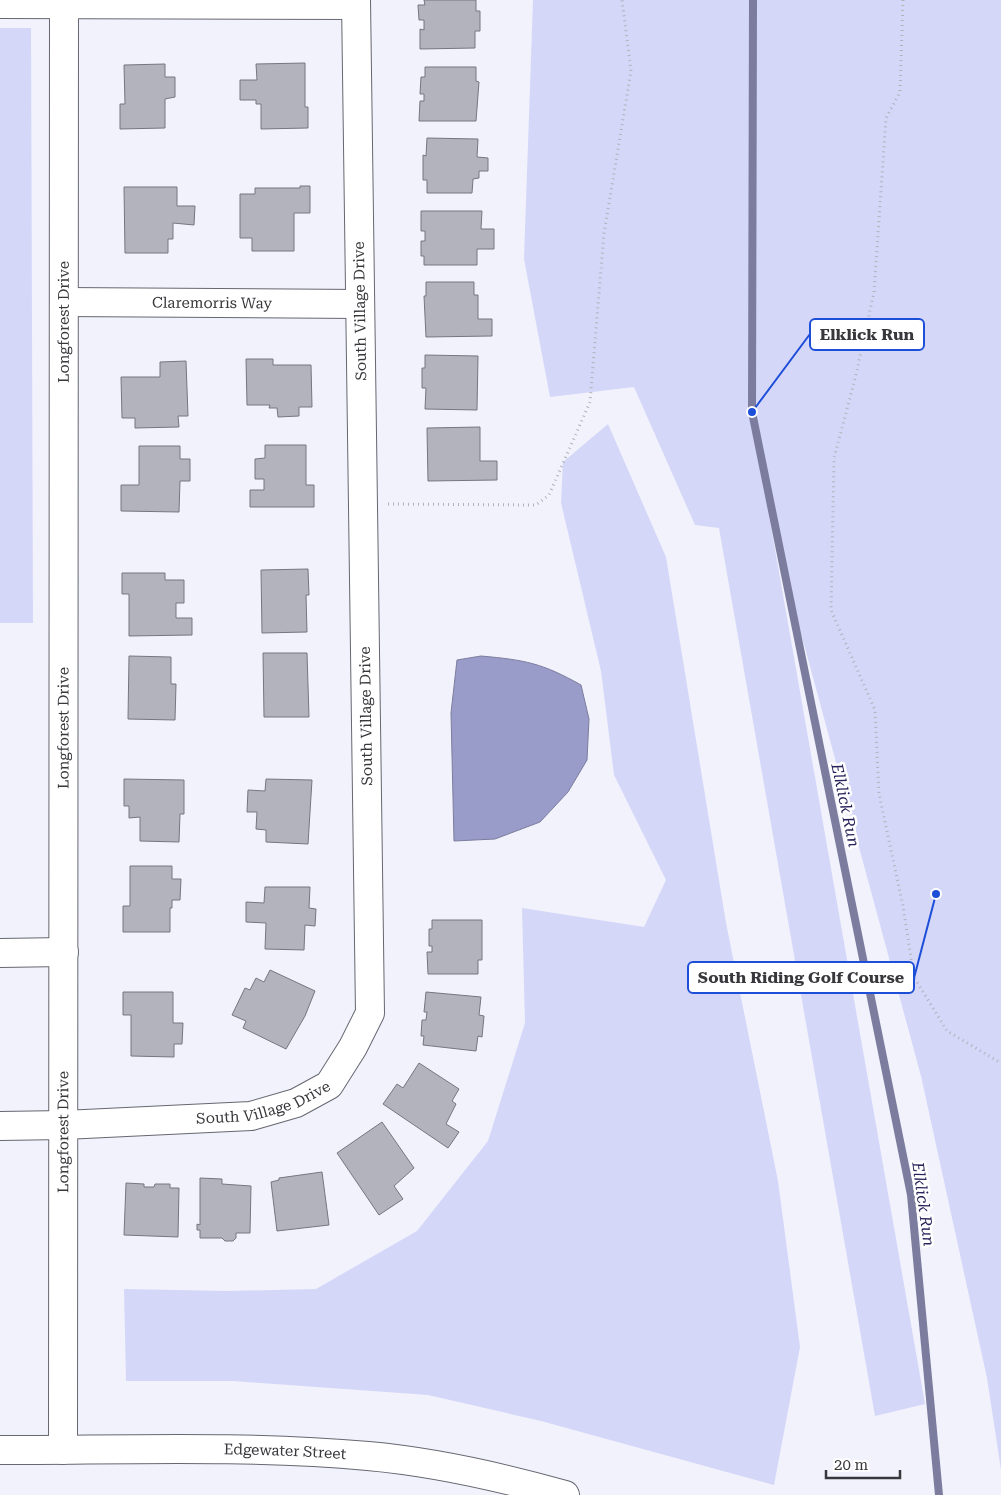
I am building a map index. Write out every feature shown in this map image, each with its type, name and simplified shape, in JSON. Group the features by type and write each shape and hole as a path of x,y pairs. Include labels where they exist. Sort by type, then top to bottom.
{"street":[{"name":"South Village Drive","path":"0,1126 64,1126 251,1116 296,1103 329,1085 353,1047 370,1013 356,2"},
{"path":"0,4 356,2"},
{"name":"Longforest Drive","path":"63,1450 64,4"},
{"name":"Claremorris Way","path":"64,302 360,304"},
{"path":"0,953 64,952"},
{"name":"Edgewater Street","path":"0,1450 287,1450 368,1456 466,1470 565,1495"}],"path":[{"path":"363,503 536,505 549,495 590,402 604,233 631,71 622,0"},
{"path":"903,0 900,92 886,118 874,292 856,375 834,458 831,610 875,710 879,794 903,906 914,977 947,1031 1001,1063"}],"shaded area":[{"path":"533,0 1001,0 1001,1470 987,1378 921,1076 769,515 925,1404 875,1416 719,528 695,525 634,387 550,397 524,259"},
{"path":"0,28 31,28 33,623 0,623"},
{"path":"608,424 666,557 726,923 778,1181 800,1347 774,1485 541,1421 428,1395 233,1381 126,1381 124,1289 226,1291 316,1289 417,1231 488,1141 525,1023 522,908 644,927 666,880 614,775 601,671 561,503 563,462"},
{"path":"481,656 522,661 544,667 581,685 589,719 587,760 568,792 540,822 495,839 454,841 451,713 457,660"}],"building":[{"path":"424,0 476,0 476,11 480,11 480,31 475,31 475,48 420,49 420,29 424,30 424,20 419,20 418,5 425,5"},
{"path":"305,63 305,107 308,107 308,128 261,129 261,104 256,104 256,100 240,100 240,80 257,80 256,64"},
{"path":"165,64 165,77 175,77 175,97 165,99 165,128 120,129 120,104 125,104 124,65"},
{"path":"425,67 476,67 476,81 479,82 476,121 419,121 420,101 424,101 424,94 420,94 421,77 425,77"},
{"path":"427,138 478,139 477,157 488,158 488,171 479,171 479,178 473,179 472,193 427,193 427,180 423,180 423,155 426,156"},
{"path":"300,186 310,186 310,213 294,213 294,251 252,251 252,238 240,238 240,194 255,194 255,188 300,188"},
{"path":"124,187 177,187 177,206 195,206 194,225 173,223 173,239 168,239 168,253 125,253"},
{"path":"421,211 482,211 481,229 494,229 494,249 477,249 477,265 424,265 424,256 421,256 421,241 425,241 425,231 421,231"},
{"path":"426,282 474,282 474,295 478,295 478,319 492,319 492,336 426,337 424,296 426,296"},
{"path":"425,355 478,356 477,410 425,409 426,388 422,388 422,368 425,368"},
{"path":"246,359 273,359 273,365 311,365 312,407 299,407 299,416 278,417 277,408 269,408 270,405 247,405"},
{"path":"186,361 188,416 178,416 179,427 135,428 135,418 122,418 121,377 160,377 160,362"},
{"path":"480,427 480,461 497,461 497,480 428,481 427,428"},
{"path":"265,445 306,445 306,485 314,485 314,507 250,507 250,490 264,490 264,479 255,479 255,459 265,458"},
{"path":"139,446 180,446 180,459 190,459 190,481 180,481 179,512 121,511 121,485 139,485"},
{"path":"308,569 309,595 306,595 307,632 262,633 261,570"},
{"path":"122,573 165,573 165,580 184,580 184,603 176,603 176,618 192,618 192,635 129,636 129,594 122,594"},
{"path":"263,653 307,653 309,717 264,717"},
{"path":"129,656 171,657 171,684 176,684 175,720 128,719"},
{"path":"124,779 184,780 184,814 180,814 179,842 140,841 140,817 129,818 129,806 124,806"},
{"path":"266,779 312,780 308,844 266,842 266,830 256,829 257,812 247,812 248,790 265,791"},
{"path":"130,866 172,866 172,879 181,879 180,900 172,900 172,908 170,908 170,932 123,932 123,906 130,906"},
{"path":"265,887 310,887 309,908 316,909 315,926 305,925 304,950 265,949 266,923 246,922 246,902 264,903"},
{"path":"432,920 482,920 482,960 478,960 478,974 428,974 427,952 432,952 432,946 429,946 429,929 432,929"},
{"path":"270,970 315,991 305,1016 286,1049 243,1028 246,1021 232,1015 245,988 250,990 256,978 264,982"},
{"path":"123,992 173,992 173,1023 183,1023 182,1044 174,1044 174,1057 131,1056 131,1015 123,1015"},
{"path":"426,992 481,997 479,1015 484,1016 482,1037 478,1036 476,1051 423,1045 424,1036 421,1036 422,1020 426,1020 427,1012 424,1012"},
{"path":"419,1063 459,1089 452,1101 456,1104 446,1124 459,1132 448,1148 383,1104 397,1084 403,1088"},
{"path":"382,1122 414,1168 394,1186 403,1199 379,1215 337,1153"},
{"path":"322,1172 329,1225 277,1231 271,1182 279,1180 279,1178"},
{"path":"200,1178 222,1179 222,1184 251,1186 250,1233 236,1233 236,1238 233,1241 225,1241 222,1238 200,1238 200,1230 197,1230 197,1224 200,1225"},
{"path":"126,1183 144,1184 144,1187 154,1187 155,1184 170,1184 170,1188 179,1188 178,1237 124,1235"}],"waterway":[{"name":"Elklick Run","path":"753,0 752,412 911,1195 939,1495"}],"place":[{"name":"Elklick Run","path":"752,412"},
{"name":"South Riding Golf Course","path":"936,894"}]}
